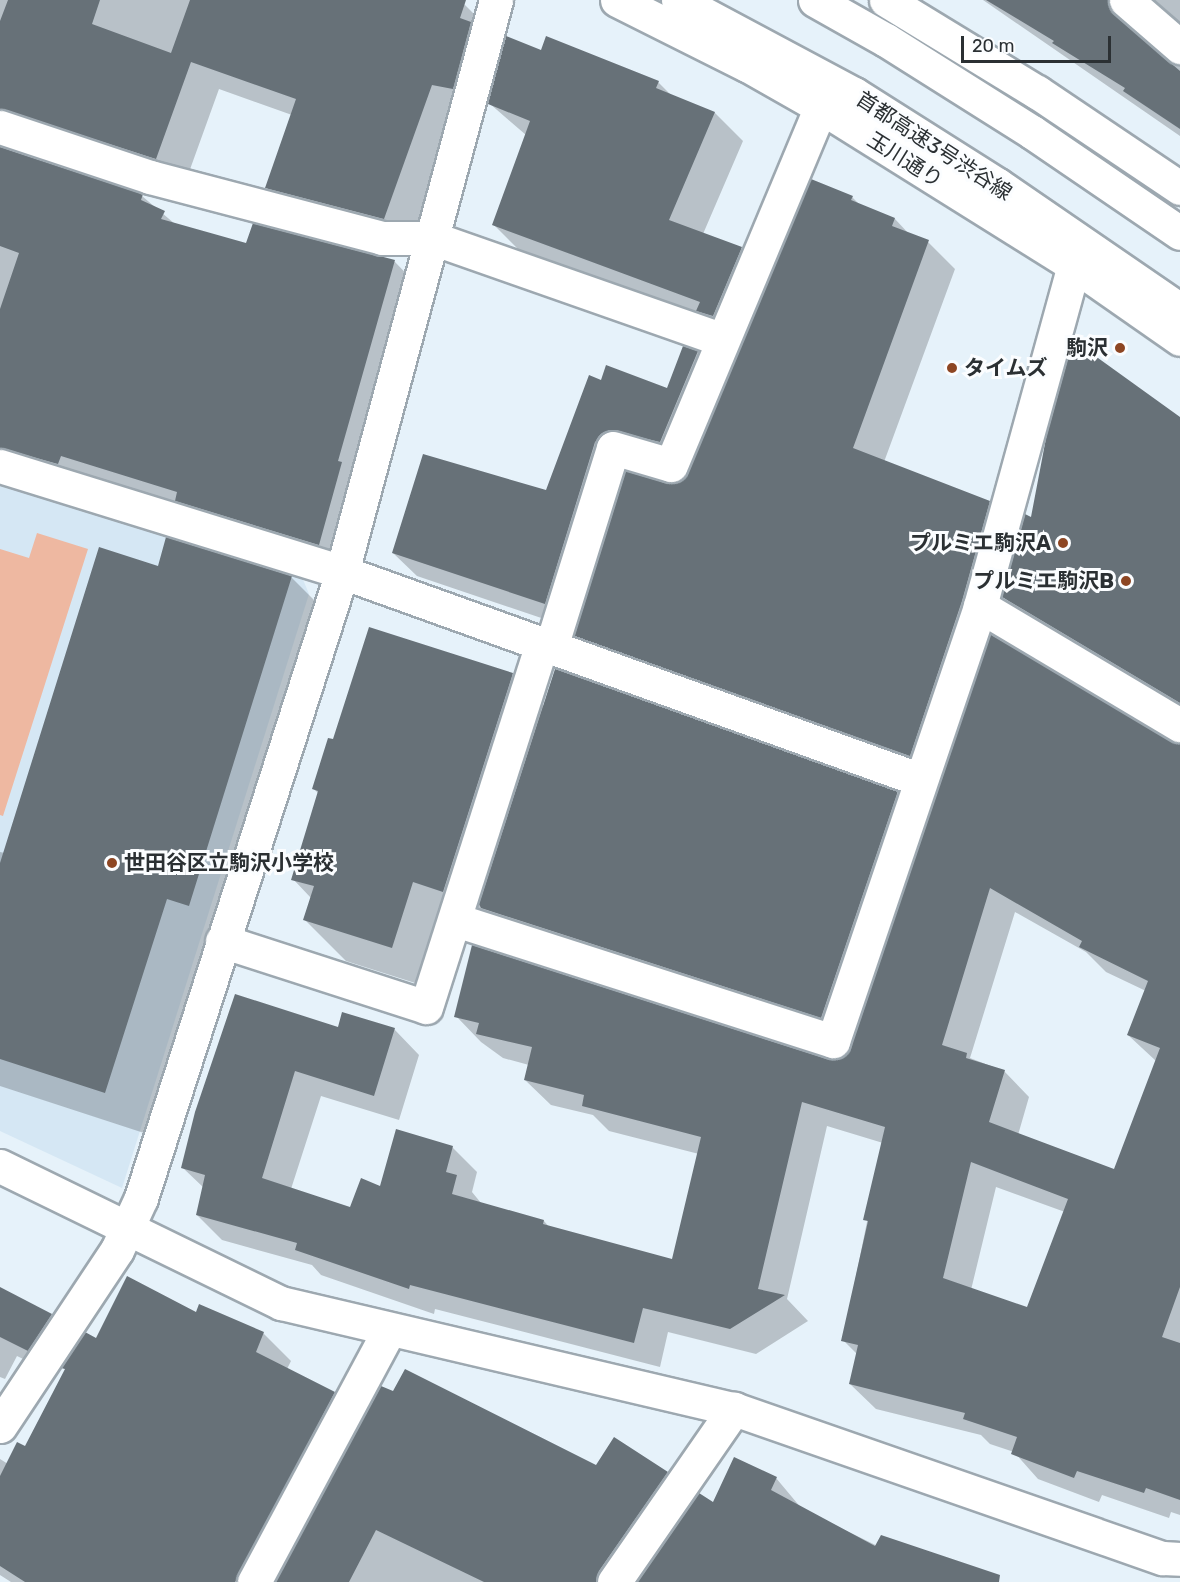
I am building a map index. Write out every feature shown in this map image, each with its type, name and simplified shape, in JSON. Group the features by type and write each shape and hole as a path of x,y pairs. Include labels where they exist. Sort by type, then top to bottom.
{"main road":[{"path":"0,1426 128,1230 342,572 496,0"},
{"name":"玉川通り","path":"617,0 747,64 1074,266 1180,339"},
{"name":"首都高速3号渋谷線","path":"678,0 854,94 998,185 1180,310"},
{"path":"815,0 1022,126 1180,233"},
{"path":"886,0 1037,92 1180,188"},
{"path":"1126,0 1177,39"},
{"path":"222,941 426,1007 613,448 671,465 721,339 820,108"},
{"path":"0,127 150,177 382,237 432,238 721,339"},
{"path":"456,920 833,1041 980,606 1074,266"},
{"path":"0,466 342,572 921,780"},
{"path":"980,606 1180,725"},
{"path":"0,1166 281,1303 734,1409 1163,1558 1180,1559"},
{"path":"254,1582 389,1330"},
{"path":"614,1582 734,1409"}],"shaded area":[{"name":"世田谷区立駒沢小学校","path":"0,480 299,570 309,594 122,1188 0,1131"},
{"path":"37,533 88,549 3,816 0,815 0,549 29,558"}],"building":[{"path":"8,0 100,0 92,24 171,53 190,0 466,0 460,18 471,22 453,89 432,85 384,219 265,188 296,99 191,62 156,159 0,109 0,21"},
{"path":"986,0 1108,0 1114,14 1180,71 1180,129 1123,91 1125,88"},
{"path":"506,36 541,50 546,36 659,81 656,88 715,112 669,220 742,247 713,316 696,311 700,302 492,225 530,121 488,104"},
{"path":"0,147 143,194 141,200 165,211 161,219 246,243 253,223 395,260 338,461 342,462 319,545 175,501 177,492 61,456 58,464 0,448 0,309 19,253 0,246"},
{"path":"811,179 853,196 851,200 895,218 892,226 929,240 853,448 990,501 962,601 910,756 574,636 625,471 674,483 688,473"},
{"path":"1073,340 1180,417 1180,703 1002,597 1025,514 1031,517 1047,433"},
{"path":"683,346 698,351 660,442 609,430 595,442 545,604 392,553 423,454 546,490 589,375 601,380 606,365 667,388"},
{"name":"世田谷区立駒沢小学校","path":"166,537 292,576 189,906 167,899 105,1093 0,1059 0,863 99,547 158,566"},
{"path":"369,627 513,673 443,892 413,882 392,948 303,920 314,886 291,880 318,791 312,789 328,738 333,739"},
{"path":"990,634 1180,744 1180,1287 1162,1337 1180,1343 1180,1500 1146,1488 1144,1493 1077,1471 1074,1478 1011,1454 1017,1437 963,1419 965,1413 849,1384 858,1345 841,1341 868,1221 863,1220 885,1127 802,1102 758,1289 785,1295 730,1329 643,1308 634,1343 410,1285 409,1289 295,1250 297,1243 196,1215 205,1175 181,1168 195,1112 235,994 338,1027 342,1012 395,1028 374,1096 295,1071 262,1178 350,1207 361,1178 380,1186 396,1129 453,1146 446,1172 457,1175 452,1194 544,1220 543,1224 672,1259 701,1137 582,1106 584,1095 524,1080 532,1047 476,1034 479,1023 454,1017 472,945 827,1059 845,1055","holes":["990,888 1082,941 1079,947 1148,981 1127,1035 1160,1048 1114,1169 989,1122 1005,1070 966,1058 967,1053 942,1045","971,1162 1068,1199 1027,1307 943,1278"]},
{"path":"555,669 898,791 821,1018 481,908 479,904"},
{"path":"127,1276 196,1312 199,1304 264,1332 256,1352 335,1392 235,1582 25,1582 0,1566 0,1476 17,1442 25,1446 65,1369 61,1368 85,1332 96,1338"},
{"path":"0,1287 52,1314 28,1351 0,1337"},
{"path":"405,1369 596,1465 614,1437 668,1472 599,1571 596,1582 484,1582 376,1530 349,1582 275,1582 381,1386 393,1391"},
{"path":"734,1457 777,1477 771,1490 875,1546 881,1535 1000,1575 999,1582 637,1582 699,1493 713,1502"}],"place":[{"name":"駒沢","path":"1120,348"},
{"name":"タイムズ","path":"952,368"},
{"name":"プルミエ駒沢A","path":"1063,543"},
{"name":"プルミエ駒沢B","path":"1126,581"},
{"name":"世田谷区立駒沢小学校","path":"112,863"}]}
